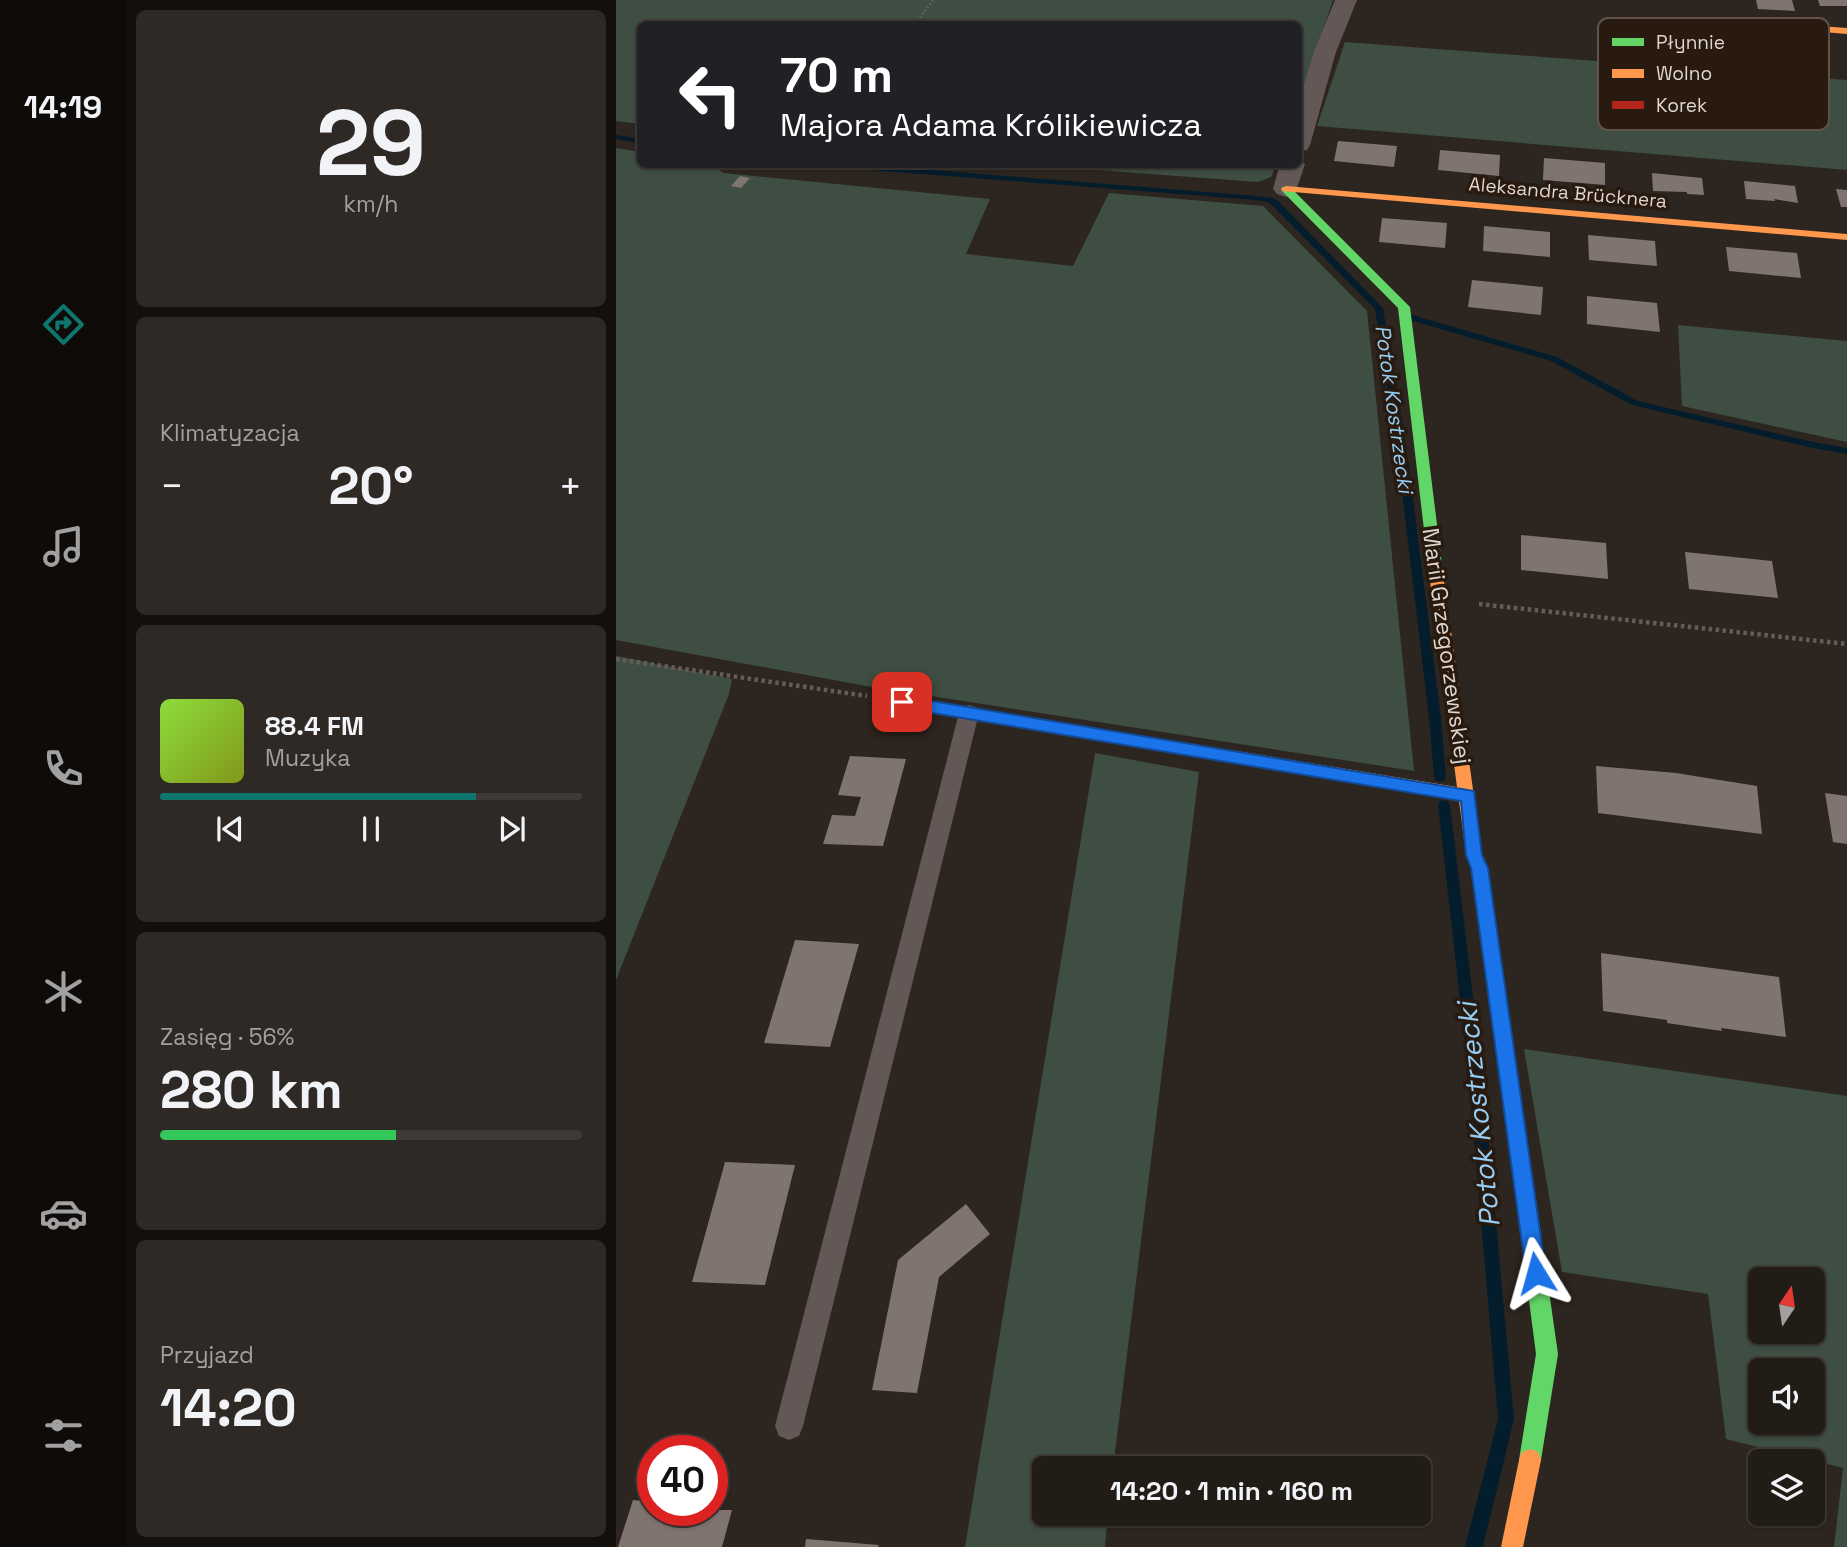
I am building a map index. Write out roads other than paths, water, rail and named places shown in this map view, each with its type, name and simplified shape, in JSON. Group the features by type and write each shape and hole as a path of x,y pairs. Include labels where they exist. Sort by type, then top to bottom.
{"street":[{"path":"1302,131 1325,52 1346,0"},
{"path":"1829,30 1847,31"},
{"path":"1286,189 1292,168"},
{"name":"Aleksandra Brücknera","path":"1286,189 1847,237"},
{"name":"Marii Grzegorzewskiej","path":"1286,189 1404,307 1439,599 1474,855 1480,868 1547,1354 1526,1489 1511,1547"},
{"path":"902,702 1468,796"}],"lane":[{"path":"789,1426 970,713"}],"waterway":[{"name":"Potok Kostrzecki","path":"616,137 637,140"},
{"name":"Potok Kostrzecki","path":"870,168 1270,200 1379,308 1404,467 1440,777"},
{"path":"1409,317 1554,359 1635,403 1847,451"},
{"name":"Potok Kostrzecki","path":"1444,805 1476,1080 1506,1419 1474,1547"}]}
